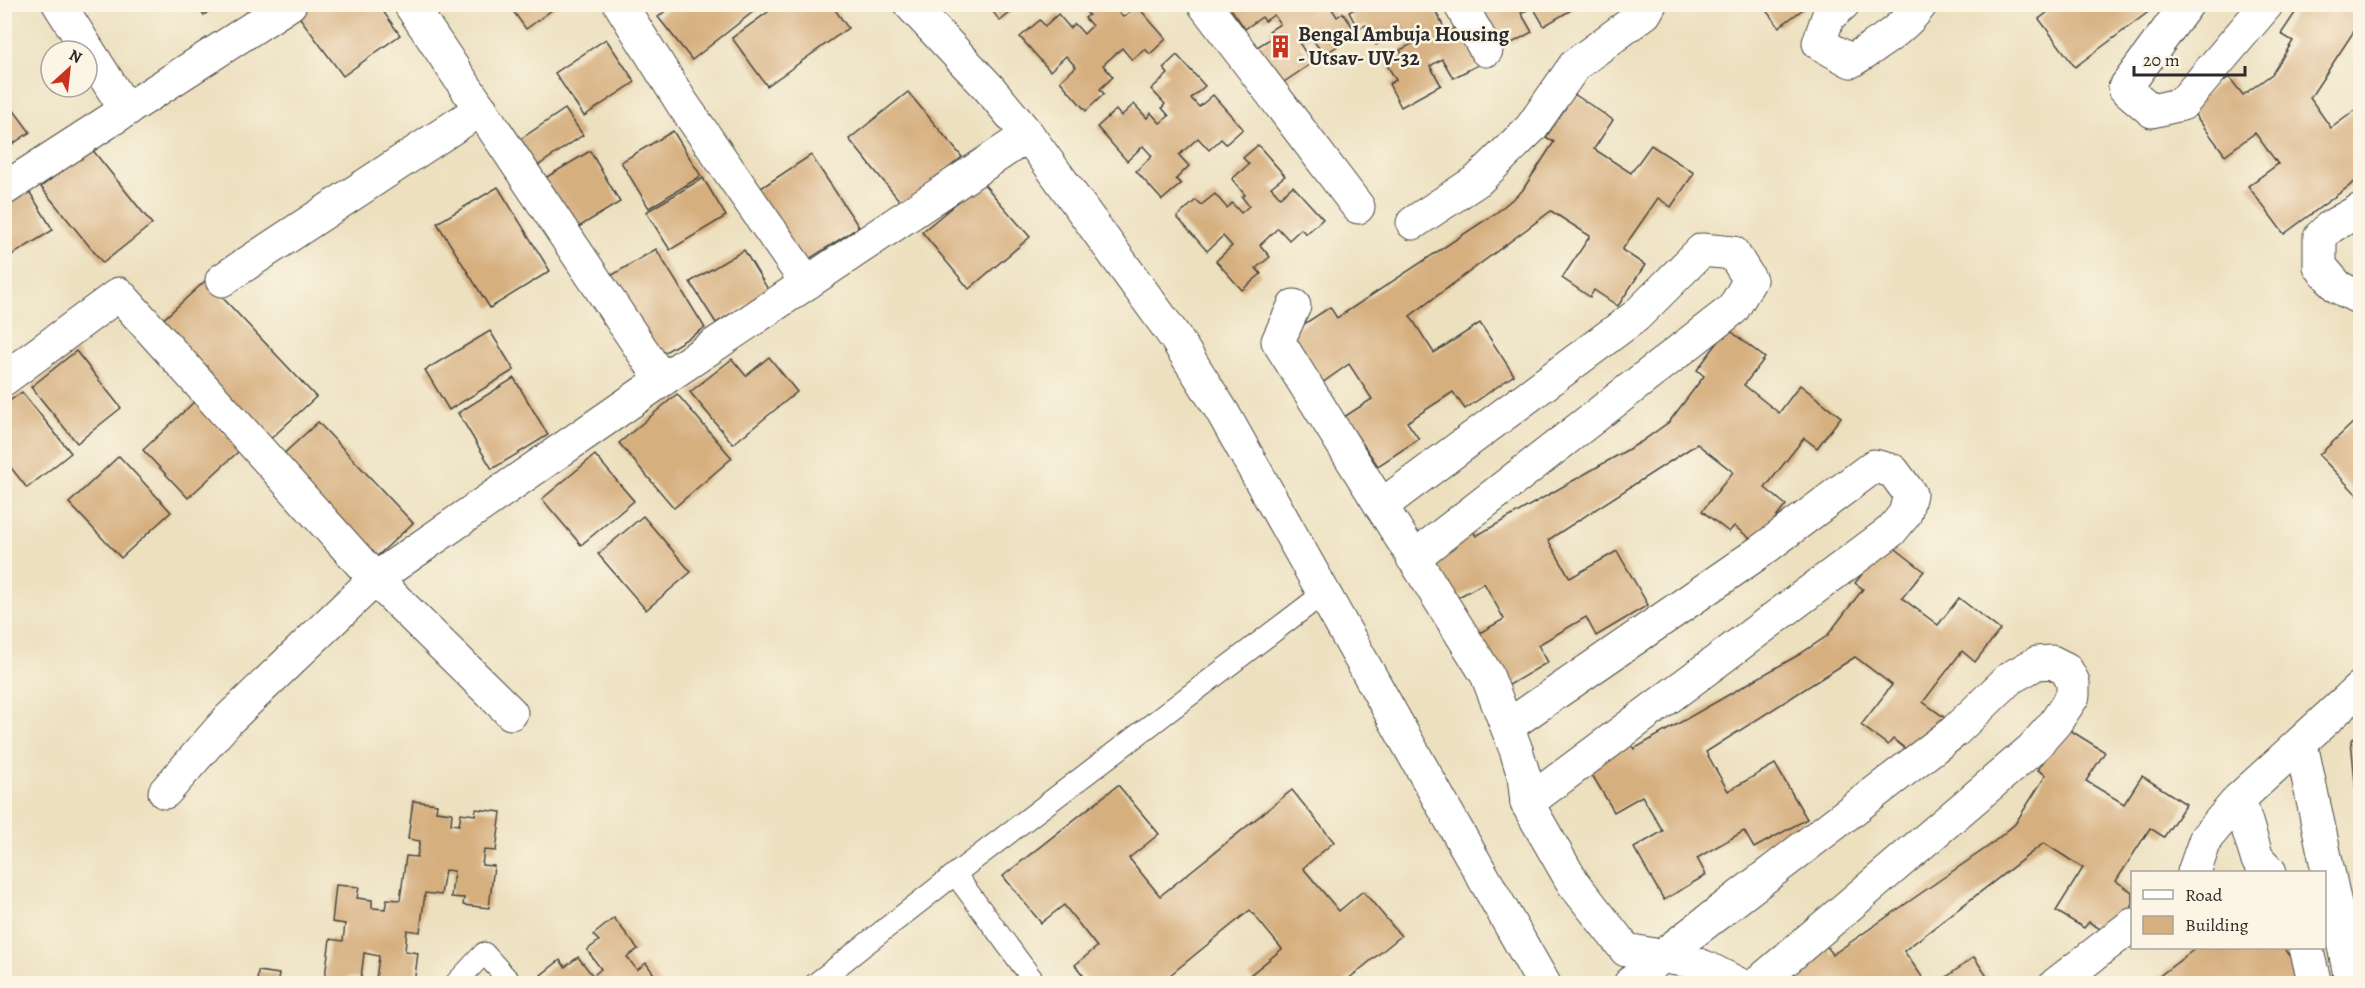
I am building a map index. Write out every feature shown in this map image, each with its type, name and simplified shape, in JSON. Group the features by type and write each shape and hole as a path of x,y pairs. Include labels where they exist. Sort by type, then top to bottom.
{"street":[{"path":"58,4 126,110"},
{"path":"411,4 662,380"},
{"path":"620,4 682,103 807,283"},
{"path":"910,4 989,88 1028,135 1175,338 1223,413 1544,984"},
{"path":"1204,4 1358,207"},
{"path":"1460,4 1486,50"},
{"path":"1413,223 1478,180 1531,128 1575,65 1645,13 1650,4"},
{"path":"1843,4 1828,17 1819,43 1851,61 1884,40 1914,15 1921,4"},
{"path":"2187,4 2125,88 2152,111 2182,104 2267,4"},
{"path":"4,189 289,5"},
{"path":"222,280 481,109"},
{"path":"165,792 229,719 375,579 662,380 1028,135"},
{"path":"2361,210 2330,226 2320,237 2320,266 2338,287 2361,298"},
{"path":"1381,506 1636,316 1702,250 1733,253 1750,280 1733,309 1413,558"},
{"path":"4,379 120,294 375,579 511,713"},
{"path":"1294,306 1278,340 1487,675 1508,726 1524,776 1527,803 1573,883 1626,950 1688,961 1738,984"},
{"path":"1508,726 1761,551 1874,466 1893,471 1910,494 1905,514 1891,531 1527,803"},
{"path":"1630,984 1662,956 1953,732 2010,678 2037,663 2052,662 2066,669 2073,682 2073,696 2055,723 2032,749 1756,984"},
{"path":"2195,871 2206,838 2239,799 2361,688"},
{"path":"2301,744 2352,984"},
{"path":"2239,799 2257,858 2268,871"},
{"path":"2056,984 2131,927"},
{"path":"2306,949 2315,984"}],"lane":[{"path":"815,984 955,874 1324,593"},
{"path":"955,874 1036,984"},
{"path":"455,984 484,954 512,984"}],"building":[{"path":"196,4 218,4 204,15"},
{"path":"310,4 378,4 400,35 343,76 297,14"},
{"path":"508,4 560,4 526,29"},
{"path":"674,4 763,4 692,60 658,17"},
{"path":"779,4 831,4 848,28 767,86 732,38"},
{"path":"987,4 1021,4 1000,21"},
{"path":"1079,4 1119,4 1115,8 1123,17 1137,6 1166,39 1150,54 1145,49 1132,60 1122,48 1103,65 1113,77 1100,89 1104,94 1086,111 1060,81 1076,67 1066,56 1050,71 1020,37 1040,20 1045,26 1058,14 1070,28 1075,24 1084,34 1092,26 1085,18 1089,15"},
{"name":"Bengal Ambuja Housing - Utsav- UV-32","path":"1219,4 1310,4 1314,10 1323,4 1329,4 1337,17 1343,13 1357,33 1324,55 1311,37 1300,44 1312,63 1275,88 1257,47 1273,37 1269,31 1280,24 1274,15 1265,21 1262,17 1245,29 1232,10 1225,14"},
{"path":"1363,4 1391,4 1394,8 1400,5 1445,5 1435,10 1447,33 1460,25 1488,60 1453,78 1442,59 1430,66 1441,85 1401,107 1389,84 1396,80 1387,65 1403,56 1400,50 1412,44 1406,33 1397,39 1394,35 1376,45 1366,25 1358,29 1349,12"},
{"path":"1492,4 1577,4 1578,6 1544,26 1533,7 1521,13 1532,32 1492,54 1478,12"},
{"path":"1761,4 1810,4 1779,27"},
{"path":"2058,4 2159,4 2075,67 2039,19"},
{"path":"2301,4 2360,4 2360,22 2310,98 2331,128 2360,107 2360,178 2284,234 2248,186 2278,164 2255,133 2225,155 2189,107 2229,77 2243,95 2272,74 2293,41 2281,34"},
{"path":"606,39 635,82 584,116 555,73"},
{"path":"1177,55 1205,86 1191,98 1199,107 1213,95 1243,129 1226,144 1221,139 1209,150 1198,138 1179,155 1189,166 1176,179 1181,184 1162,200 1136,171 1152,156 1143,146 1127,161 1097,127 1116,110 1121,116 1134,104 1147,118 1151,113 1160,123 1169,116 1162,108 1165,104 1151,89 1168,74 1163,68"},
{"path":"908,92 962,157 903,205 849,139"},
{"path":"1574,94 1613,120 1594,149 1631,173 1651,145 1694,173 1671,207 1658,198 1622,250 1645,265 1618,306 1594,290 1590,297 1562,278 1590,236 1551,211 1410,316 1434,353 1480,323 1514,375 1465,409 1453,392 1407,422 1419,439 1378,466 1344,417 1372,399 1349,364 1322,383 1289,334 1330,307 1337,318 1496,213 1522,191 1554,142 1546,137"},
{"path":"4,97 30,132 4,150"},
{"path":"565,109 583,135 530,171 512,145"},
{"path":"673,131 701,176 649,208 621,162"},
{"path":"1258,145 1285,176 1271,187 1280,197 1293,186 1323,219 1306,234 1301,229 1289,240 1278,228 1260,245 1270,257 1256,268 1261,274 1242,290 1216,261 1232,246 1223,236 1207,251 1177,217 1196,200 1201,205 1215,194 1227,208 1232,203 1241,213 1249,206 1242,197 1245,195 1232,179 1249,164 1243,158"},
{"path":"91,148 152,224 103,263 41,187"},
{"path":"590,151 620,202 572,231 540,181"},
{"path":"811,155 859,227 800,265 752,194"},
{"path":"703,178 726,216 670,250 646,212"},
{"path":"982,182 1030,237 969,289 922,232"},
{"path":"24,183 53,230 4,260 4,195"},
{"path":"498,187 550,271 490,308 437,223"},
{"path":"656,249 705,328 657,357 609,277"},
{"path":"744,250 769,291 716,323 690,282"},
{"path":"206,280 316,397 265,444 155,327"},
{"path":"1728,329 1765,358 1744,385 1779,413 1800,385 1841,417 1817,448 1804,438 1765,488 1786,505 1756,543 1734,526 1729,532 1702,511 1733,472 1697,444 1548,540 1570,578 1617,551 1648,605 1596,636 1586,617 1538,645 1548,662 1506,687 1476,635 1504,619 1484,583 1455,599 1426,549 1469,524 1476,536 1641,442 1669,422 1704,376 1697,370"},
{"path":"490,331 514,370 449,410 425,370"},
{"path":"76,351 121,408 77,443 31,387"},
{"path":"769,357 797,392 733,444 690,392 732,359 746,376"},
{"path":"514,378 548,435 492,469 458,413"},
{"path":"22,392 71,453 27,488 4,459 4,405"},
{"path":"677,394 732,458 674,508 619,443"},
{"path":"194,402 240,450 188,498 143,450"},
{"path":"2356,420 2360,424 2360,498 2319,455"},
{"path":"318,422 413,523 373,560 278,459"},
{"path":"595,455 634,501 581,545 542,499"},
{"path":"119,456 171,512 121,558 69,503"},
{"path":"643,516 691,572 646,610 598,554"},
{"path":"1887,542 1924,571 1902,598 1938,625 1959,598 2000,630 1975,662 1962,651 1923,702 1945,718 1915,756 1893,739 1888,745 1861,725 1892,685 1855,657 1706,752 1728,791 1775,764 1807,819 1754,848 1744,831 1697,858 1706,875 1664,900 1634,848 1663,831 1642,796 1614,812 1584,761 1627,737 1634,749 1800,654 1827,636 1863,589 1855,583"},
{"path":"2065,727 2105,752 2086,781 2124,804 2142,776 2186,804 2164,837 2150,828 2116,881 2131,891 2131,908 2113,937 2089,922 2084,928 2056,911 2083,868 2044,843 1904,951 1927,984 1792,984 1784,972 1825,943 1832,955 1989,846 2015,824 2046,775 2038,770"},
{"path":"2360,734 2360,823 2359,823 2351,740"},
{"path":"1118,785 1159,834 1129,858 1160,896 1292,790 1334,842 1303,868 1339,911 1363,891 1401,936 1342,984 1255,984 1249,976 1282,949 1250,910 1159,984 1090,984 1075,965 1097,947 1064,905 1041,923 1003,876"},
{"path":"413,801 437,804 436,811 452,813 451,824 459,825 461,813 475,815 476,809 501,812 496,851 484,850 482,865 494,866 489,908 463,905 464,898 451,897 454,871 445,870 441,895 425,893 420,932 407,930 405,951 418,953 414,984 389,984 389,982 376,980 379,956 364,953 361,978 348,977 347,984 324,984 330,939 343,941 345,924 332,922 336,885 359,887 357,898 372,900 372,908 385,909 387,899 400,900 406,856 417,857 420,841 408,839"},
{"path":"614,918 638,949 627,957 637,970 646,963 661,984 548,984 541,975 560,960 565,967 578,957 593,976 601,969 587,950 599,941 593,935"},
{"path":"2195,949 2285,949 2306,975 2294,984 2149,984"},
{"path":"1974,957 1992,984 1937,984"},
{"path":"258,971 279,974 278,981 289,984 257,984"}],"place":[{"name":"Bengal Ambuja Housing - Utsav- UV-32","path":"1280,46"}]}
